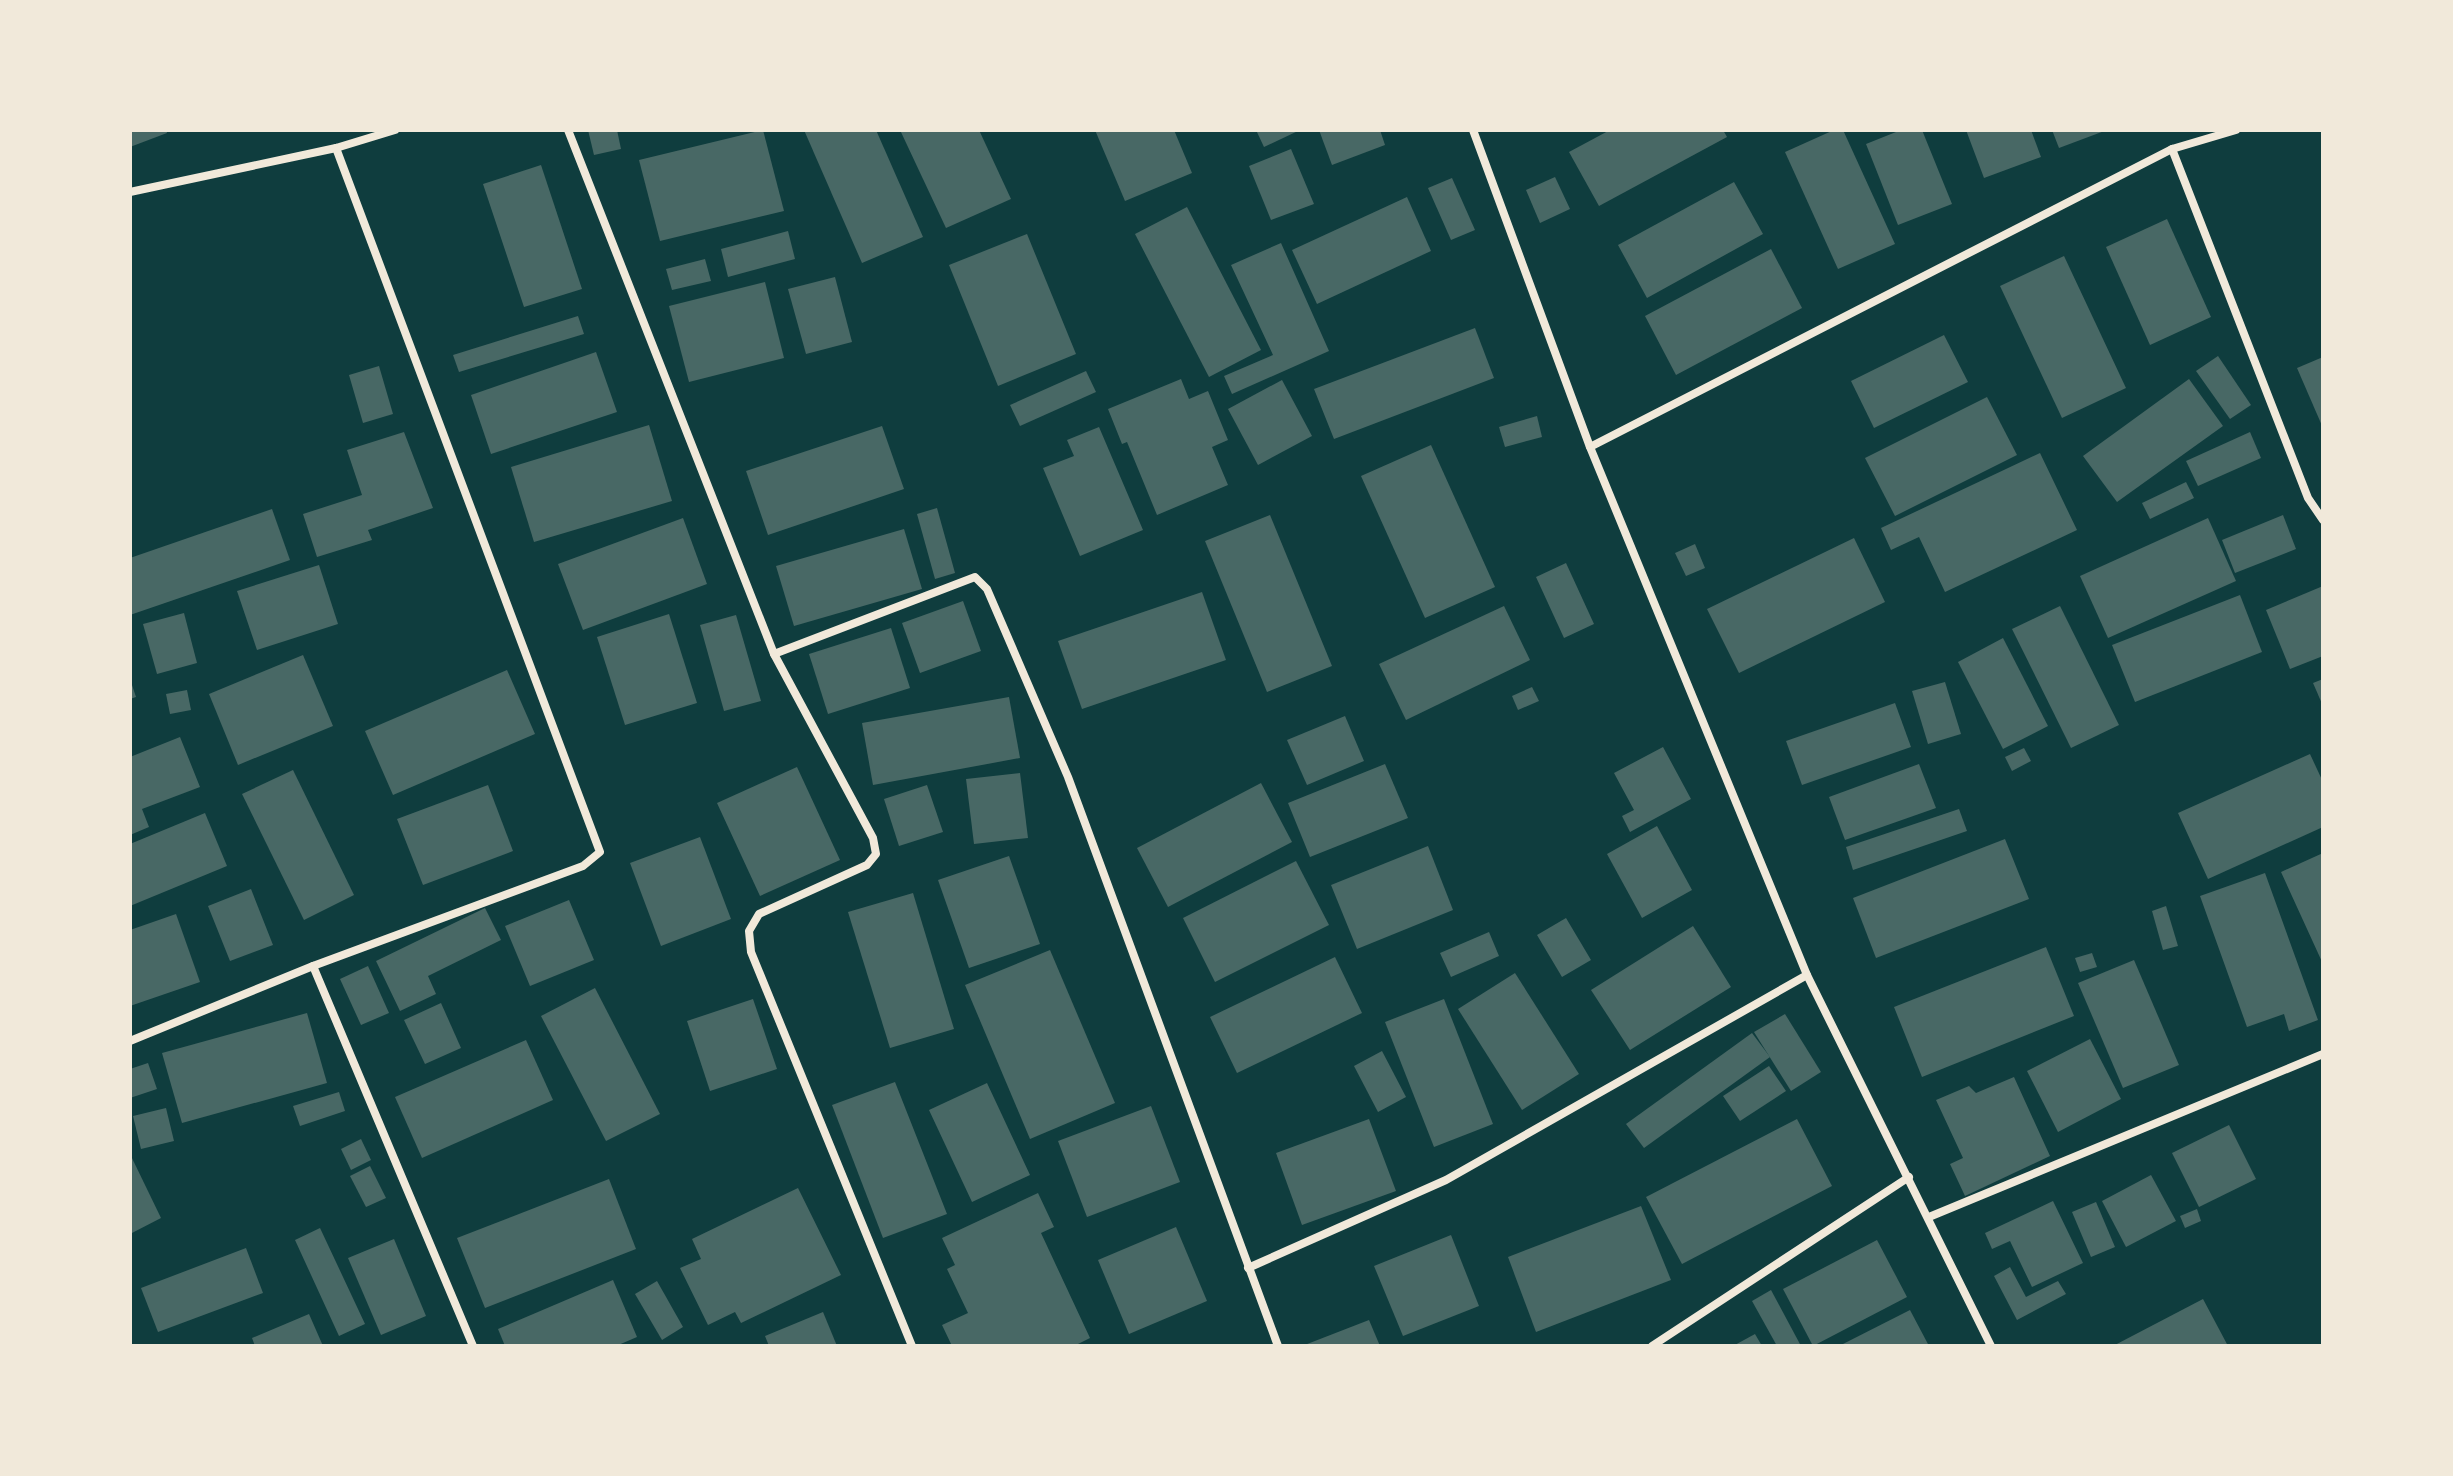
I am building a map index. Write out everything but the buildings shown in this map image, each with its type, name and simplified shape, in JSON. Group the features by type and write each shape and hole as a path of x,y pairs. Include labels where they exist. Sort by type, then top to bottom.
{"street":[{"path":"130,192 336,148 395,130"},
{"path":"568,130 774,654 873,838 876,854 867,865 759,914 749,931 751,952 912,1346"},
{"path":"1473,130 1590,447 1807,975 1991,1346"},
{"path":"1590,447 2172,149 2236,130"},
{"path":"130,1041 313,966 583,866 600,852 336,148"},
{"path":"2172,149 2308,498 2323,520"},
{"path":"774,654 975,577 987,589 1068,777 1278,1346"},
{"path":"313,966 473,1346"},
{"path":"1248,1268 1446,1180 1807,975"},
{"path":"1929,1217 2323,1054"},
{"path":"1652,1346 1909,1177"}]}
